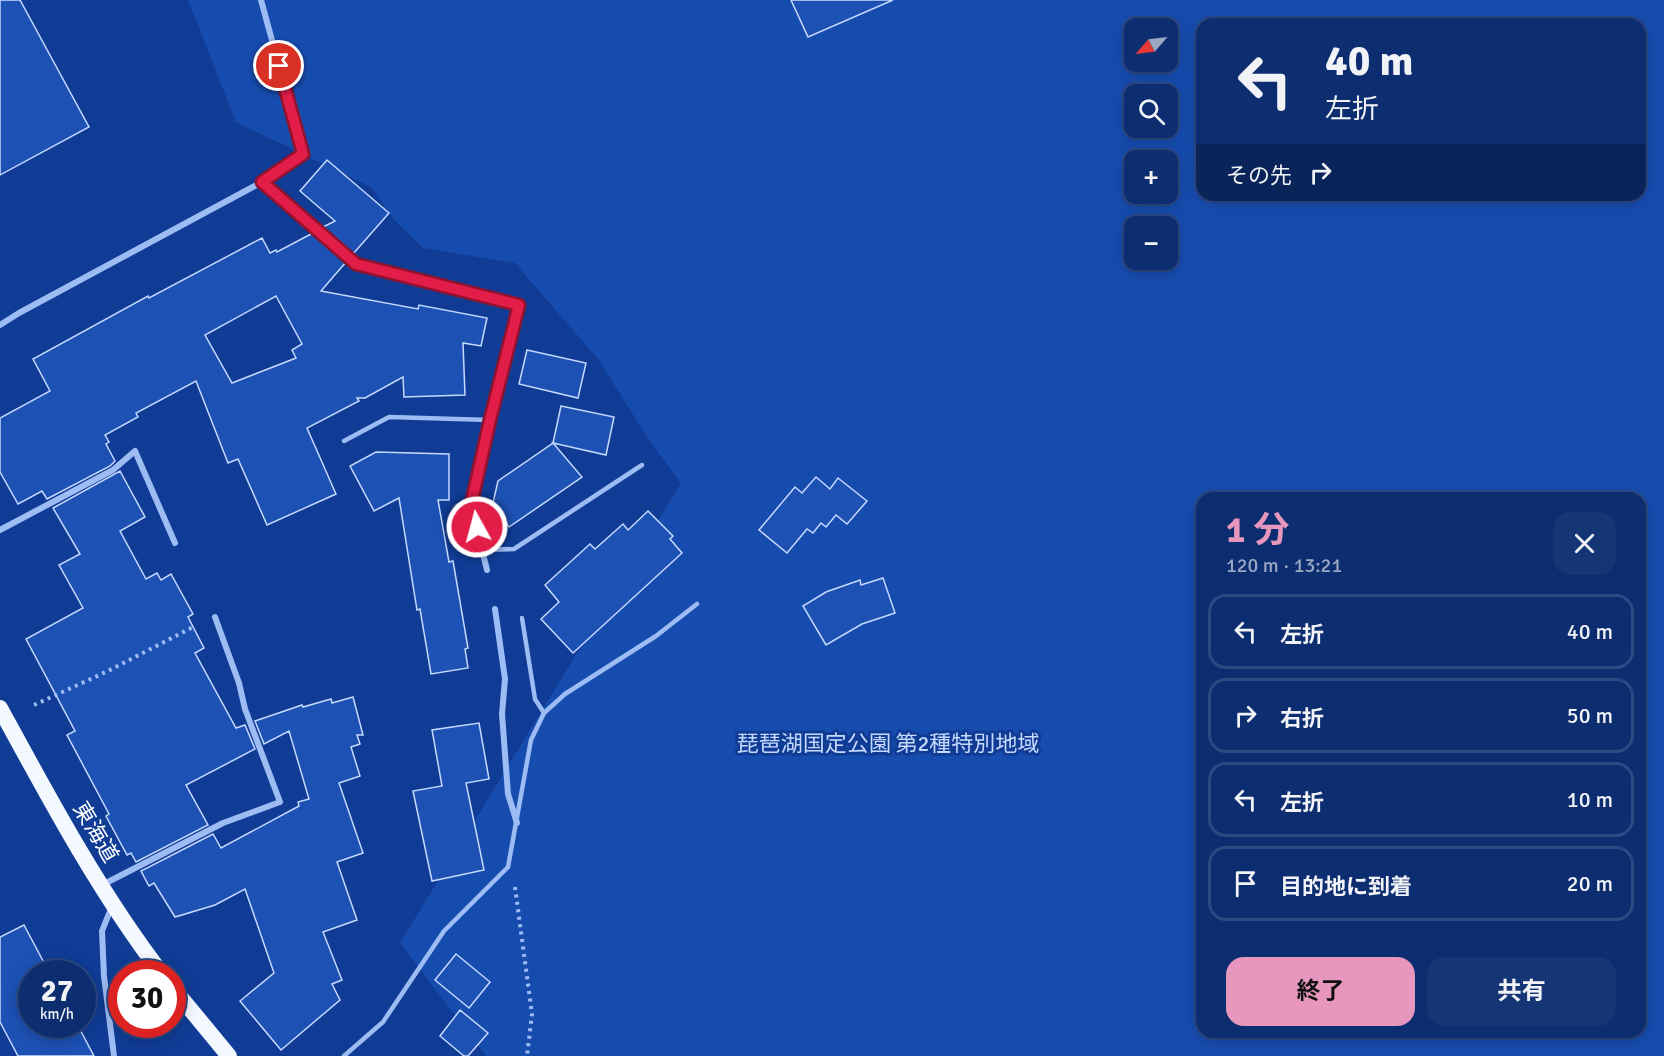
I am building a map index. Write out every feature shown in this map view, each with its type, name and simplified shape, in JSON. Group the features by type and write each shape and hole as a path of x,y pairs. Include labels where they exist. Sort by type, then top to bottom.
{"highway":[{"name":"東海道","path":"0,708 102,885 152,960"},
{"path":"186,1004 229,1056"}],"street":[{"path":"0,325 29,307 262,182 303,154 261,0"},
{"path":"262,182 356,264 519,305 471,505 487,570"},
{"path":"0,530 113,470 135,451 175,543"},
{"path":"495,609 505,679 502,714 508,794 517,823"},
{"path":"102,885 223,823 280,802 245,709 239,683 215,617"},
{"path":"113,903 102,931 104,976 114,1056"}],"lane":[{"path":"344,441 388,417 490,420"},
{"path":"482,550 514,549 642,465"},
{"path":"344,1056 383,1022 444,931 508,867 531,740 544,713 565,694 656,636 697,604"},
{"path":"522,618 535,699 544,713"}],"path":[{"path":"34,705 194,626"},
{"path":"508,867 515,886 532,1014 527,1056"}],"green space":[{"name":"琵琶湖国定公園 第2種特別地域","path":"188,0 1664,0 1664,1056 486,1056 400,943 681,483 651,443 598,359 515,263 423,248 395,221 371,187 236,122"}],"building":[{"path":"0,0 20,0 89,127 0,175"},
{"path":"791,0 893,0 808,37"},
{"path":"327,160 389,213 353,254 323,227 335,221 300,191"},
{"path":"313,233 346,262 321,291 418,309 419,305 487,318 481,346 463,343 465,395 404,397 403,377 365,398 357,398 359,401 307,428 336,494 267,525 238,459 228,463 196,381 136,413 138,417 105,435 109,442 106,444 115,461 110,466 47,499 42,491 18,504 0,472 0,418 50,391 33,359 148,296 149,298 262,238 270,253 276,250 277,252","holes":["276,296 302,344 292,350 296,358 232,383 205,335"]},
{"path":"527,350 586,363 578,398 519,384"},
{"path":"561,406 614,417 606,455 553,443"},
{"path":"553,443 582,477 509,527 493,503 498,481"},
{"path":"376,452 449,454 449,500 438,500 449,562 453,561 468,648 465,649 468,668 431,674 420,609 417,610 399,498 374,511 350,466"},
{"path":"120,471 145,517 120,531 146,579 157,573 161,580 171,574 193,614 188,617 204,648 195,653 236,728 245,725 255,749 186,785 208,825 136,862 131,853 127,855 106,816 109,814 67,735 75,731 26,639 83,608 59,565 80,554 53,508"},
{"path":"816,477 830,489 838,478 867,501 847,524 836,515 826,527 821,523 813,533 807,529 787,553 759,530 795,487 802,493"},
{"path":"648,511 673,536 670,539 682,553 573,653 541,619 559,602 545,585 590,544 595,549 623,524 628,530"},
{"path":"883,578 895,613 862,624 826,645 803,606 826,592 860,580 861,585"},
{"path":"353,697 363,735 357,735 360,744 351,747 360,776 339,783 363,853 337,862 357,920 323,932 342,980 332,984 340,1000 281,1050 240,1001 274,973 245,889 215,905 175,917 154,883 149,886 141,871 213,834 221,848 299,806 298,802 309,799 289,731 264,744 255,721 302,705 303,707 331,699 332,703"},
{"path":"479,723 489,779 466,783 484,870 432,881 413,791 442,786 432,730"},
{"path":"24,925 43,960 18,960 18,1038 84,1038 94,1056 18,1056 0,1022 0,937"},
{"path":"456,954 490,982 469,1008 435,980"},
{"path":"460,1010 488,1033 468,1056 464,1056 440,1036"}],"route":[{"path":"279,66 303,154 262,182 356,264 519,305 471,505 477,527"}]}
